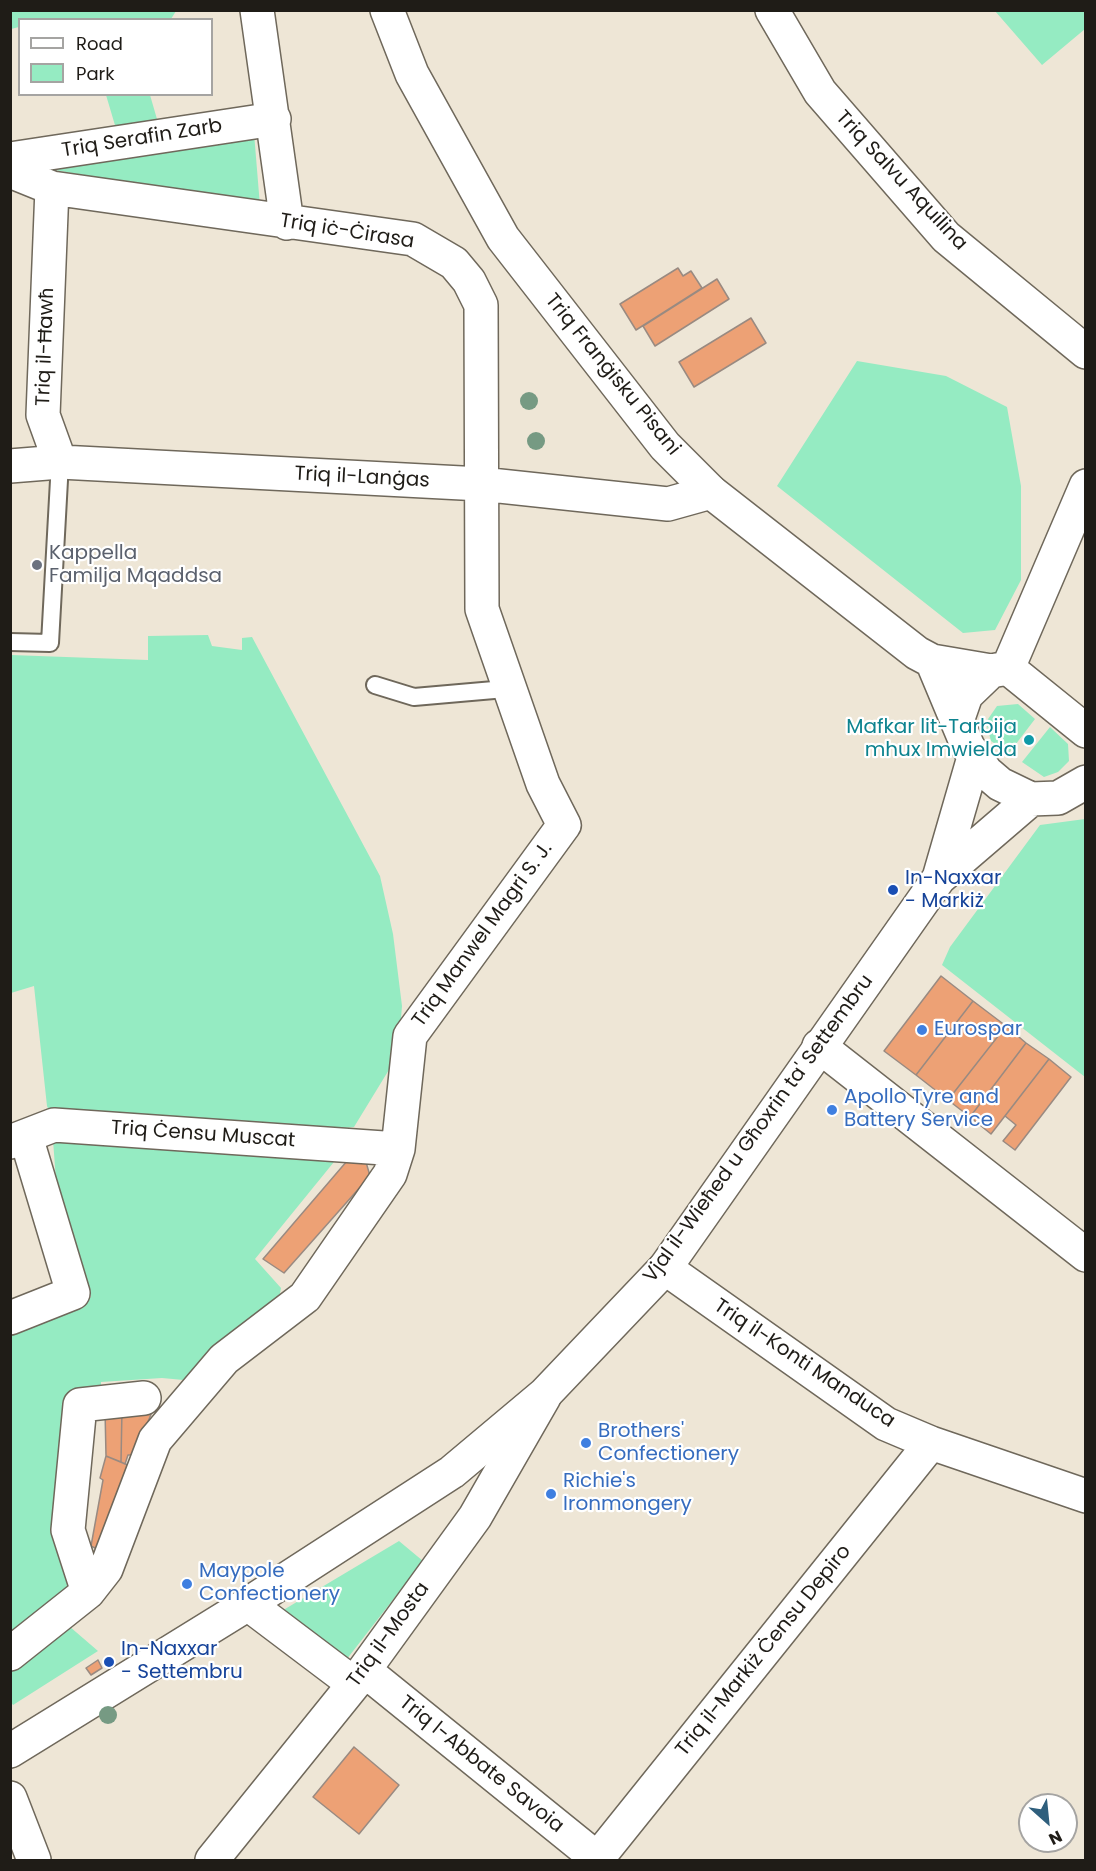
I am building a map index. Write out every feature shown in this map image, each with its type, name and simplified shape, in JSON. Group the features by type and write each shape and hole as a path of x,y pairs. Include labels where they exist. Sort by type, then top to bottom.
{"street":[{"path":"257,10 287,223"},
{"name":"Triq Franġisku Pisani","path":"387,10 412,74 503,238 665,446 711,492 917,653 932,661 1000,669"},
{"name":"Triq Salvu Aquilina","path":"772,10 820,92 946,237 1086,352"},
{"name":"Triq Serafin Zarb","path":"10,159 274,118"},
{"name":"Triq iċ-Ċirasa","path":"10,171 52,189 413,239 454,263 469,281 481,305 481,484"},
{"name":"Triq il-Ħawħ","path":"52,189 43,415 60,462"},
{"name":"Triq il-Lanġas","path":"10,466 60,462 481,484 668,504 711,492"},
{"name":"Triq Manwel Magri S. J.","path":"10,1654 88,1592 106,1569 155,1440 224,1359 304,1297 390,1174 398,1149 410,1036 564,825 543,784 482,609 481,484"},
{"path":"957,721 966,695 1000,669 1086,486"},
{"path":"932,661 974,757 1000,784 1031,799 1079,793"},
{"path":"1000,669 1086,731"},
{"name":"Vjal il-Wieħed u Għoxrin ta' Settembru","path":"939,878 974,757"},
{"name":"Vjal il-Wieħed u Għoxrin ta' Settembru","path":"10,1751 248,1604 452,1472 545,1394 665,1268 939,878 1031,799"},
{"path":"819,1046 1086,1255"},
{"name":"Triq Ċensu Muscat","path":"18,1139 54,1125 398,1149"},
{"path":"10,1317 73,1293 18,1139"},
{"name":"Triq il-Konti Manduca","path":"665,1268 886,1424 931,1443 1083,1491"},
{"name":"Triq il-Mosta","path":"212,1860 359,1677 475,1517 545,1394"},
{"path":"88,1592 68,1530 80,1405 144,1398"},
{"name":"Triq il-Markiż Ċensu Depiro","path":"598,1860 931,1443"},
{"path":"248,1604 359,1677"},
{"name":"Triq l-Abbate Savoia","path":"359,1677 598,1860"},
{"path":"10,1798 34,1860"}],"lane":[{"name":"Triq il-Ħawħ","path":"10,642 50,644 60,462"},
{"path":"375,685 414,697 494,690 508,682"}],"green space":[{"path":"11,10 176,10 172,18 18,18 18,27 11,29"},
{"path":"995,11 1085,11 1085,29 1042,65"},
{"path":"106,96 150,96 159,126 117,132"},
{"path":"254,133 260,206 55,170"},
{"path":"857,361 946,376 1007,407 1021,486 1021,580 995,630 963,633 777,486"},
{"path":"208,635 212,646 242,650 242,638 252,637 380,876 393,934 402,1006 398,1055 354,1127 299,1132 51,1115 47,1106 34,986 11,993 11,655 148,660 148,636"},
{"path":"1018,704 1035,719 1009,753 991,741 986,722 997,706"},
{"path":"1050,727 1068,744 1069,761 1058,772 1044,777 1022,762"},
{"path":"1086,819 1085,1077 942,965 950,947 1040,825"},
{"path":"53,1140 338,1157 255,1259 281,1288 277,1310 194,1381 162,1378 101,1382 101,1393 71,1406 72,1593 11,1645 11,1332 91,1297 57,1194"},
{"path":"399,1541 423,1561 343,1664 280,1612"},
{"path":"62,1620 98,1651 13,1705 10,1668"}],"building":[{"path":"678,268 683,276 691,271 702,288 636,330 620,304"},
{"path":"717,279 729,299 655,346 643,326"},
{"path":"751,318 766,343 694,387 679,362"},
{"path":"941,976 973,1001 916,1075 884,1051"},
{"path":"973,1001 1006,1026 948,1100 916,1075"},
{"path":"1006,1026 1026,1043 970,1117 948,1100"},
{"path":"1026,1043 1049,1059 991,1134 970,1117"},
{"path":"1049,1059 1071,1077 1015,1150 1003,1141 1016,1125 1005,1116"},
{"path":"347,1161 366,1162 370,1176 284,1273 263,1259"},
{"path":"122,1409 121,1462 106,1456 105,1410"},
{"path":"122,1409 152,1412 134,1455 128,1455 125,1464 121,1462"},
{"path":"106,1456 135,1468 107,1554 91,1546 103,1480 100,1478"},
{"path":"98,1660 102,1668 91,1675 86,1668"},
{"path":"354,1747 399,1785 359,1834 313,1797"}],"place":[{"name":"Kappella Familja Mqaddsa","path":"37,565"},
{"name":"Mafkar lit-Tarbija mhux Imwielda","path":"1029,740"},
{"name":"In-Naxxar - Markiż","path":"893,890"},
{"name":"Eurospar","path":"922,1030"},
{"name":"Apollo Tyre and Battery Service","path":"832,1110"},
{"name":"Brothers' Confectionery","path":"586,1443"},
{"name":"Richie's Ironmongery","path":"551,1494"},
{"name":"Maypole Confectionery","path":"187,1584"},
{"name":"In-Naxxar - Settembru","path":"109,1662"}]}
